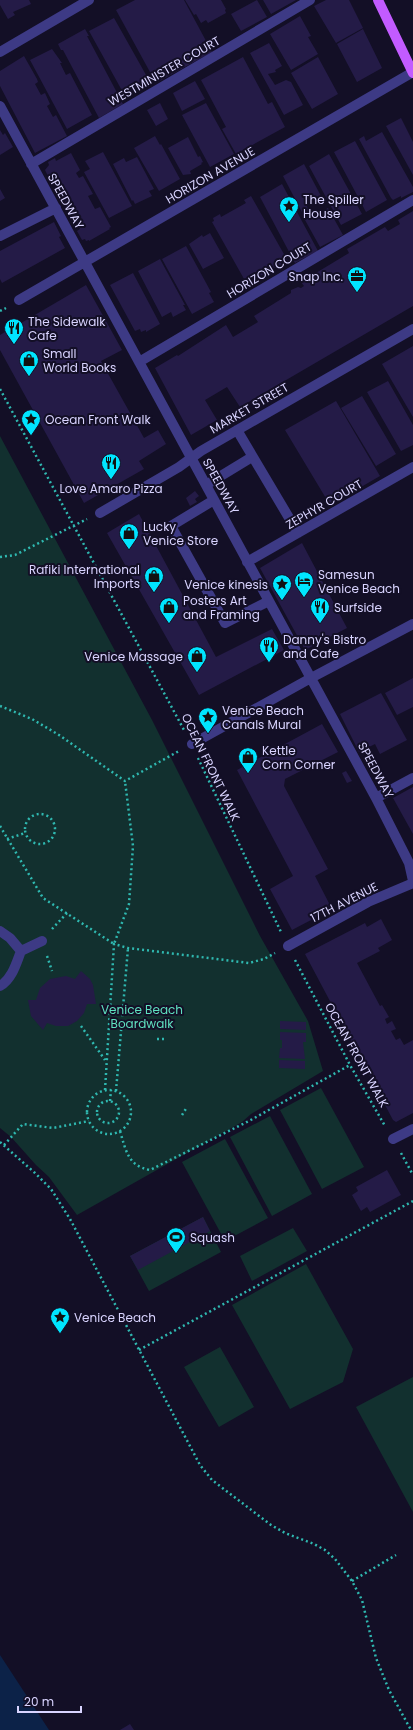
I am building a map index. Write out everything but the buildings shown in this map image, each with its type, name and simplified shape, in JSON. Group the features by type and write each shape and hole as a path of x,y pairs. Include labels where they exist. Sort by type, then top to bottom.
{"main road":[{"path":"378,0 413,72"}],"street":[{"path":"0,52 89,0"},
{"name":"WESTMINISTER COURT","path":"31,164 310,0"},
{"name":"HORIZON AVENUE","path":"19,300 413,72"},
{"name":"SPEEDWAY","path":"0,106 376,798 409,863 413,882"},
{"name":"HORIZON COURT","path":"139,362 413,200"},
{"path":"0,236 56,208"},
{"name":"MARKET STREET","path":"100,513 179,467 237,430 413,329"},
{"path":"237,430 298,534"},
{"path":"206,485 252,457"},
{"name":"ZEPHYR COURT","path":"247,562 413,467"},
{"path":"214,500 171,526 225,623 269,601"},
{"path":"192,744 311,678 413,624"},
{"path":"376,798 413,778"},
{"name":"17TH AVENUE","path":"288,946 368,902 413,882"},
{"path":"0,932 10,938 21,951"},
{"path":"0,986 12,975 21,951 42,941"},
{"path":"393,1140 413,1129"}],"path":[{"name":"OCEAN FRONT WALK","path":"0,389 192,744 288,946 350,1065 413,1175"},
{"path":"0,557 14,555 74,526"},
{"path":"0,706 32,719 59,735 125,781 133,846 128,904 114,944 105,1090"},
{"path":"125,781 192,744"},
{"path":"39,814 49,816 55,825 56,830 52,839 44,844 31,841 25,833 26,823 34,815 39,814"},
{"path":"0,826 43,898 114,944 128,948 249,962 264,959 288,946"},
{"path":"7,839 25,833"},
{"path":"42,941 67,913"},
{"path":"116,1091 128,948"},
{"path":"81,1026 106,1061"},
{"path":"157,1039 166,1039"},
{"path":"120,1131 131,1161 140,1168 150,1170 249,1121 350,1065"},
{"path":"105,1090 116,1091 127,1099 131,1105 130,1120 126,1127 113,1134 98,1132 89,1121 87,1114 89,1101 99,1092 105,1090"},
{"path":"110,1101 111,1090"},
{"path":"110,1101 118,1108 119,1114 116,1120 109,1123 100,1119 97,1112 100,1105 110,1101"},
{"path":"182,1115 187,1107"},
{"path":"4,1145 23,1124 53,1128 89,1121"},
{"path":"0,1142 35,1173 51,1190 70,1219 200,1466 212,1480 270,1525 285,1534 314,1544 325,1550 335,1559 352,1581 362,1600 376,1658 389,1690 410,1730"},
{"path":"139,1350 413,1202"},
{"path":"352,1581 396,1555"}],"green space":[{"name":"Venice Beach Boardwalk","path":"0,436 152,720 260,936 308,1021 323,1071 251,1114 242,1122 77,1215 49,1177 11,1137 0,1128"},
{"path":"321,1088 364,1167 322,1189 280,1110"},
{"path":"270,1116 312,1194 272,1216 230,1137"},
{"path":"225,1139 268,1218 225,1241 182,1162"},
{"name":"Squash","path":"203,1217 221,1252 149,1291 130,1256"},
{"path":"293,1228 307,1251 252,1281 240,1256"},
{"path":"306,1264 353,1349 343,1382 290,1409 232,1305"},
{"path":"220,1347 254,1407 219,1427 184,1367"},
{"path":"413,1377 413,1512 356,1407"}],"water":[{"path":"0,1655 49,1730 0,1730"}],"place":[{"name":"The Spiller House","path":"289,223"},
{"name":"Snap Inc.","path":"357,293"},
{"name":"The Sidewalk Cafe","path":"14,345"},
{"name":"Small World Books","path":"29,377"},
{"name":"Ocean Front Walk","path":"31,436"},
{"name":"Love Amaro Pizza","path":"111,480"},
{"name":"Lucky Venice Store","path":"129,550"},
{"name":"Rafiki International Imports","path":"154,593"},
{"name":"Samesun Venice Beach","path":"304,598"},
{"name":"Venice kinesis","path":"282,601"},
{"name":"Posters Art and Framing","path":"169,624"},
{"name":"Surfside","path":"320,624"},
{"name":"Danny's Bistro and Cafe","path":"269,663"},
{"name":"Venice Massage","path":"197,673"},
{"name":"Venice Beach Canals Mural","path":"208,734"},
{"name":"Kettle Corn Corner","path":"248,774"},
{"name":"Squash","path":"176,1254"},
{"name":"Venice Beach","path":"60,1334"}]}
